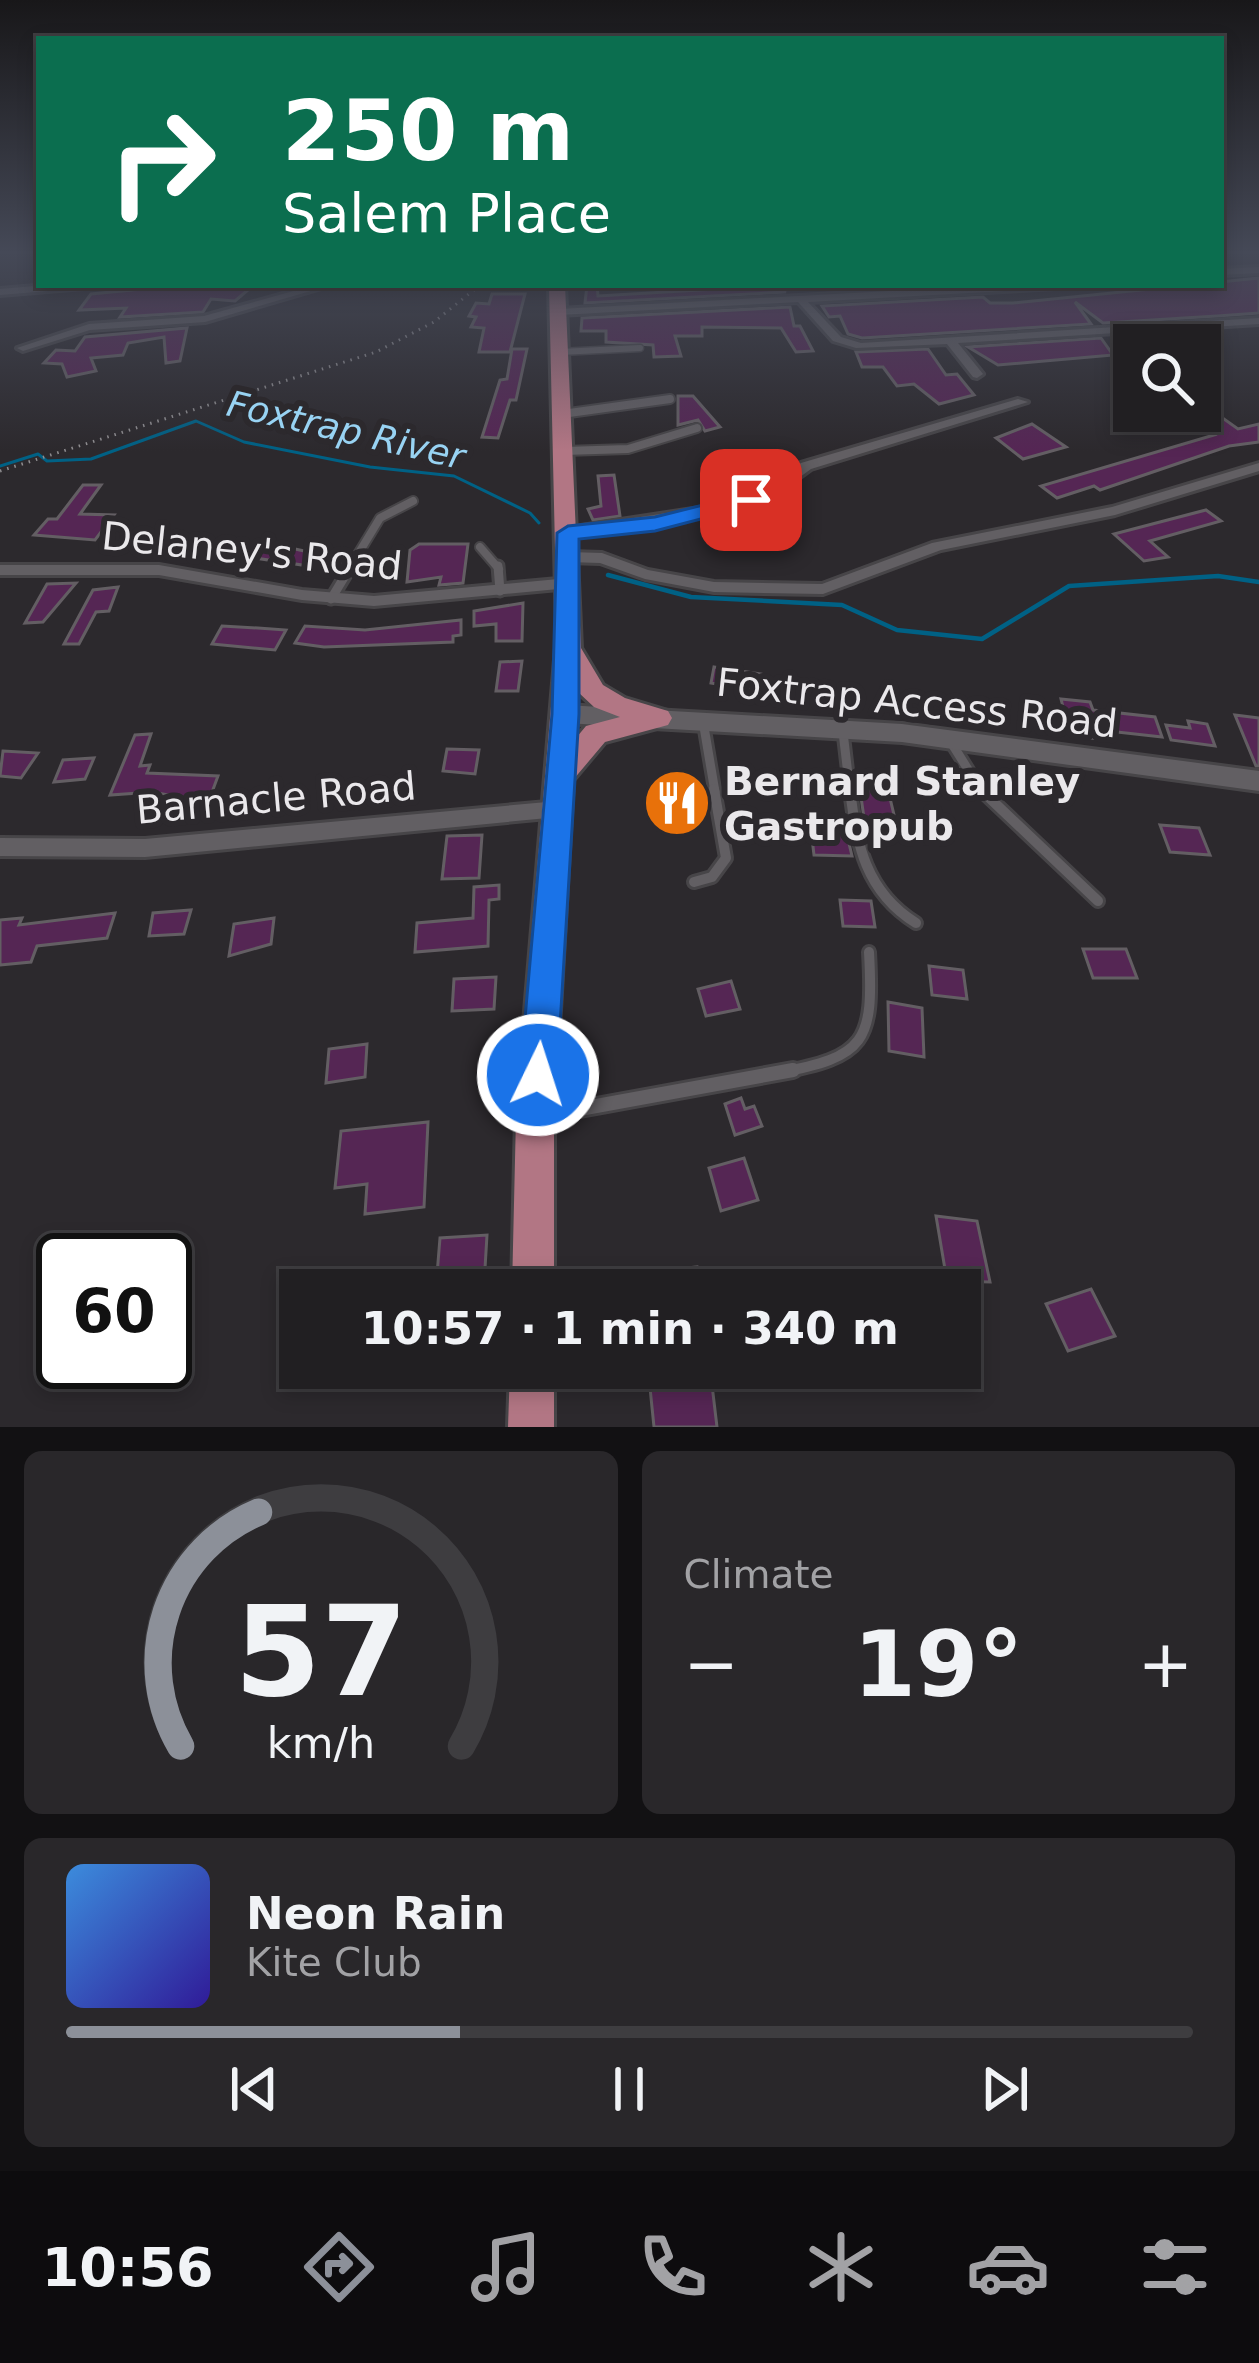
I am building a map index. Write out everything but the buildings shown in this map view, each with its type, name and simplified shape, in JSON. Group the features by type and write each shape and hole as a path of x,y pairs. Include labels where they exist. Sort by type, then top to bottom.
{"main road":[{"path":"533,1269 536,1117 569,636 559,318"},
{"path":"569,636 585,688 599,700 658,718"},
{"name":"Foxtrap Access Road","path":"566,714 949,739 1259,781"},
{"path":"561,774 596,734 658,718"},
{"path":"531,1427 532,1389"}],"street":[{"path":"23,349 80,328 208,318"},
{"path":"816,318 850,346 1259,320"},
{"path":"952,343 976,374"},
{"path":"569,558 773,490 806,466 1022,402"},
{"path":"569,558 602,558 646,574 714,587 824,589 938,546 1115,511 1259,467"},
{"name":"Delaney's Road","path":"0,570 160,570 331,599 400,602 500,591 569,558"},
{"name":"Barnacle Road","path":"0,847 145,848 558,809"}],"lane":[{"path":"560,352 640,348"},
{"path":"562,414 670,399"},
{"path":"564,451 628,449 655,437 697,428"},
{"path":"331,599 380,518 413,501"},
{"path":"480,547 499,567 500,591"},
{"path":"694,882 712,877 726,858 703,721"},
{"path":"842,729 867,878 895,914 916,922"},
{"path":"949,739 986,799 1098,901"},
{"path":"536,1117 833,1063 859,1045 872,1024 869,952"}],"path":[{"path":"0,471 376,352 439,318"}],"waterway":[{"name":"Foxtrap River","path":"0,466 38,454 47,461 91,459 196,421 244,442 370,467 454,476 530,513 539,523"},
{"name":"Foxtrap River","path":"608,575 691,597 842,605 897,630 982,639 1069,586 1218,576 1259,582"}],"place":[{"name":"Bernard Stanley Gastropub","path":"677,803"}],"route":[{"path":"538,1075 566,714 568,533 655,524 751,500"}]}
